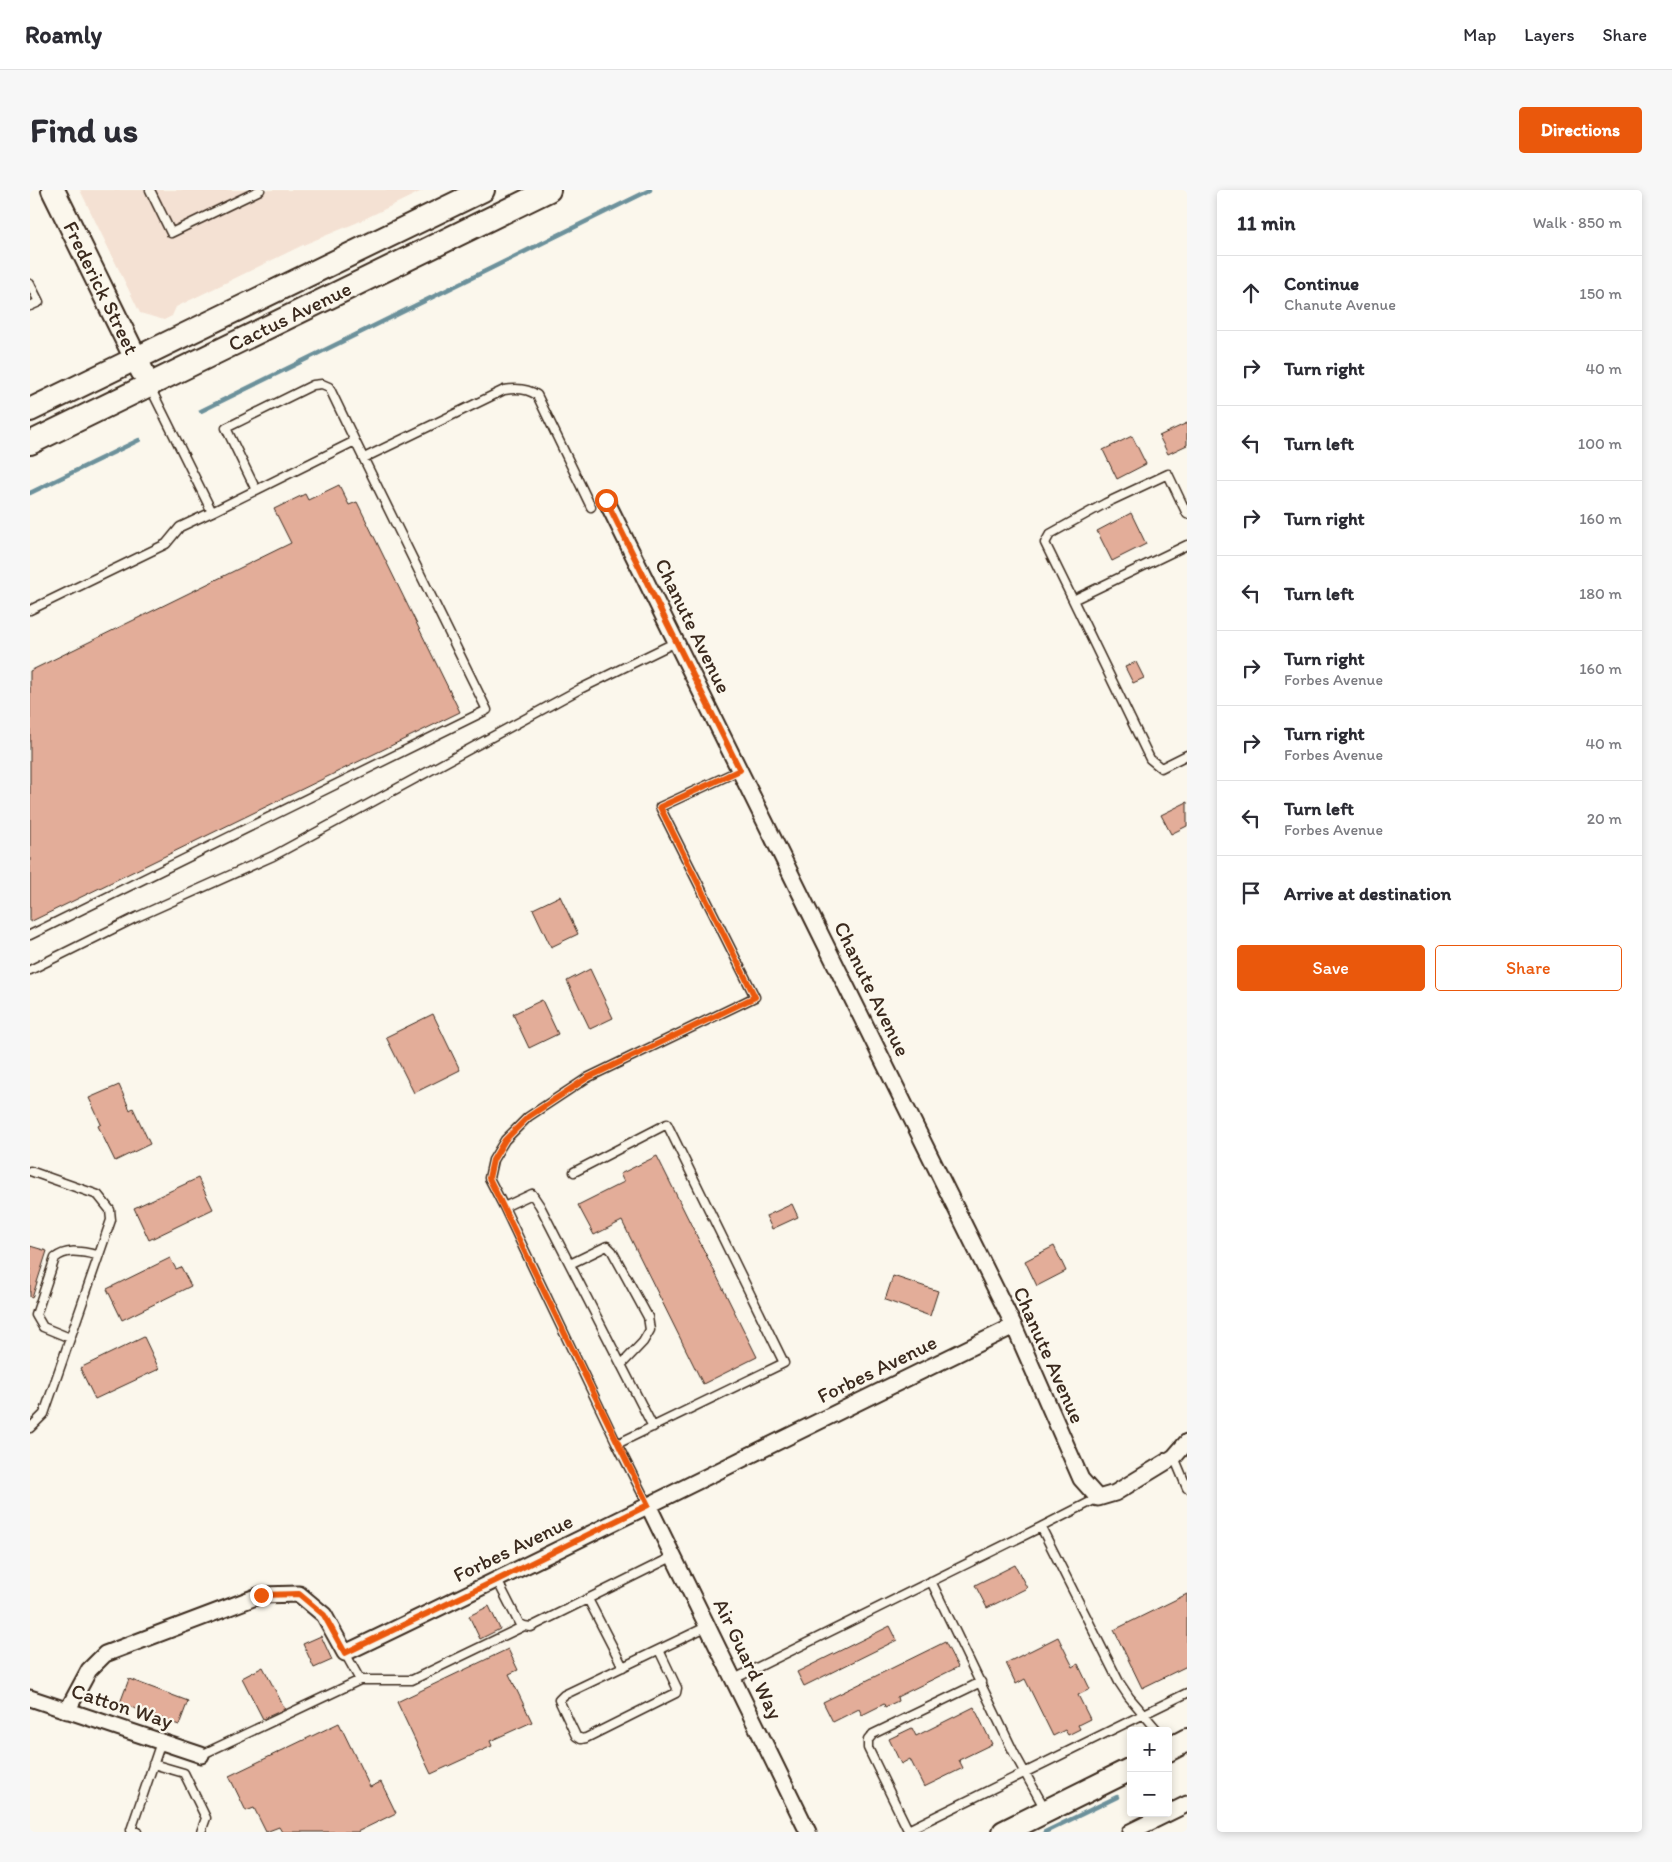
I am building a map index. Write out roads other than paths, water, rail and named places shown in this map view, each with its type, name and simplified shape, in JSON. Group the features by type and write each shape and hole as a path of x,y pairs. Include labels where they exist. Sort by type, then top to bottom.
{"main road":[{"name":"Frederick Street","path":"53,190 149,385"},
{"name":"Cactus Avenue","path":"30,410 484,190"},
{"name":"Cactus Avenue","path":"30,443 549,190"},
{"path":"1004,1832 1127,1771"}],"street":[{"name":"Chanute Avenue","path":"606,500 1014,1326 1081,1479 1098,1498"},
{"name":"Forbes Avenue","path":"345,1653 1014,1326"},
{"path":"1098,1498 1115,1493 1174,1457 1187,1442"},
{"name":"Air Guard Way","path":"648,1505 808,1832"},
{"path":"67,1711 89,1670 105,1654 261,1595 299,1594 324,1615 345,1653"},
{"name":"Catton Way","path":"30,1698 201,1755"},
{"path":"1130,1832 1187,1804"}],"lane":[{"path":"150,190 171,233 243,194 260,190"},
{"path":"30,284 39,302 30,306"},
{"path":"30,935 487,710 329,387 322,384 313,385 226,428 256,490"},
{"path":"149,385 212,512"},
{"path":"364,458 504,390 512,388 531,391 537,395 591,507"},
{"path":"30,610 166,544 180,527 355,441"},
{"path":"1187,514 1168,474 1106,503 1050,534 1045,543 1150,759 1161,768 1187,755"},
{"path":"1073,600 1187,545"},
{"path":"30,970 137,917 273,856 580,689 676,642"},
{"path":"648,1505 489,1178 493,1160 505,1140 528,1117 587,1078 755,997 660,807 740,770"},
{"path":"574,1172 667,1124 784,1363 617,1444"},
{"path":"30,1171 98,1194 110,1210 111,1220 44,1414 30,1428"},
{"path":"504,1207 532,1194 653,1426"},
{"path":"570,1264 607,1246 612,1251 648,1317 650,1330 643,1342 621,1365"},
{"path":"70,1338 43,1327 36,1315 55,1258 63,1252 70,1251 98,1255"},
{"path":"1174,1457 1187,1488"},
{"path":"734,1679 1098,1498"},
{"path":"1041,1527 1119,1682 1154,1727"},
{"path":"497,1580 519,1623 531,1627 674,1556"},
{"path":"930,1581 1046,1811"},
{"path":"588,1598 623,1667"},
{"path":"201,1755 360,1680 412,1680 524,1626"},
{"path":"659,1650 677,1688 676,1693 586,1738 581,1739 576,1736 559,1700 564,1695 708,1626"},
{"path":"345,1653 360,1680"},
{"path":"981,1682 873,1734 868,1740 868,1748 908,1831 1187,1693"},
{"path":"137,1832 131,1830 161,1742"},
{"path":"153,1764 184,1773 206,1818 201,1832"}],"waterway":[{"path":"201,411 650,190"},
{"path":"30,493 139,440"},
{"path":"1045,1832 1117,1797"}]}
